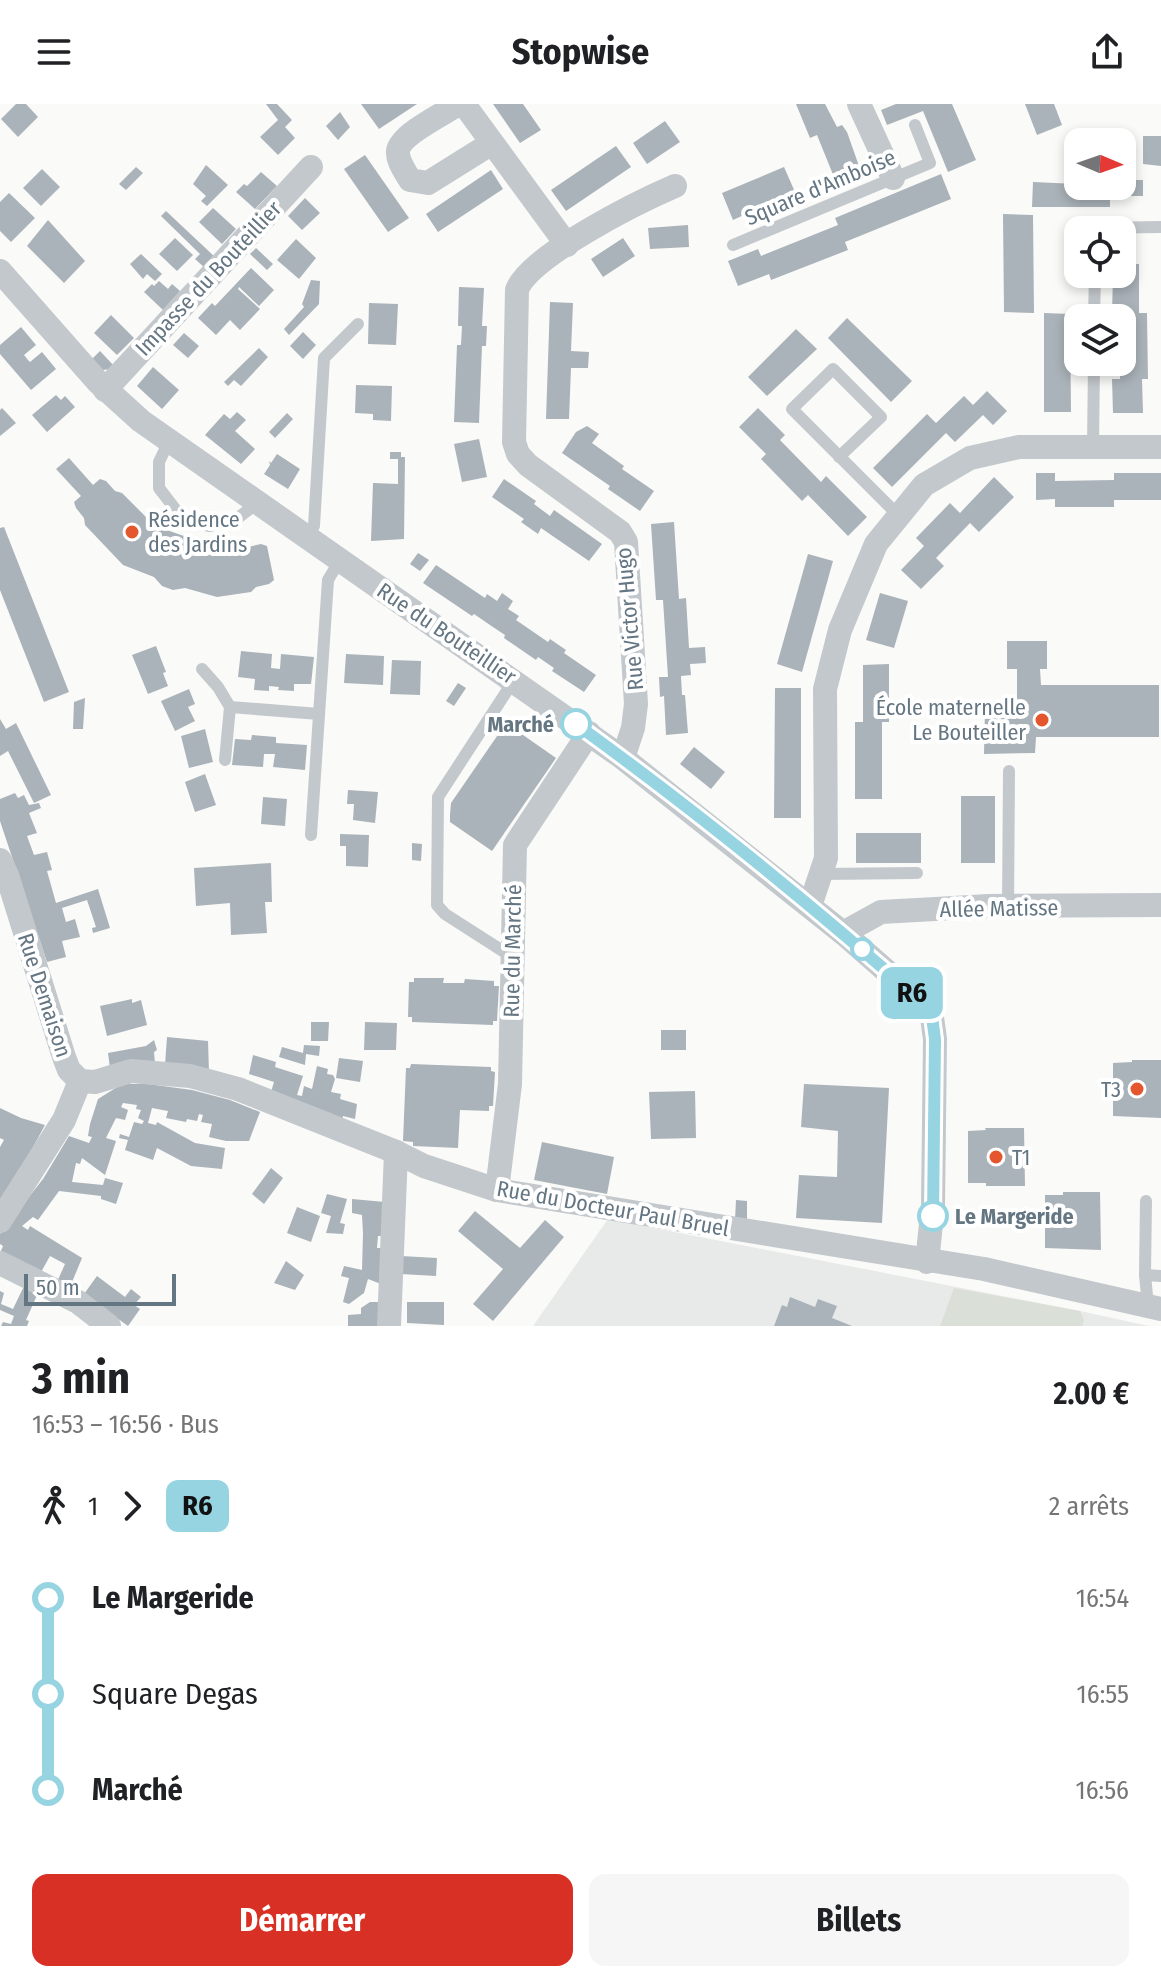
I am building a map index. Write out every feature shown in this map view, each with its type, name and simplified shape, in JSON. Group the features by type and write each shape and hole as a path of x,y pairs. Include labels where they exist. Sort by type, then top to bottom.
{"street":[{"path":"859,104 893,178"},
{"path":"492,143 567,245"},
{"name":"Impasse du Bouteillier","path":"105,390 311,167"},
{"name":"Rue Victor Hugo","path":"623,758 633,728 636,704 626,542 620,532 528,465 518,454 514,442 517,290 530,271 567,245 632,204 675,186"},
{"name":"Rue du Bouteillier","path":"0,271 105,390 169,441 623,758 810,906 931,1010 935,1039 933,1220 927,1262"},
{"path":"810,906 826,858 825,689 840,630 876,544 924,485 970,458 1019,447 1161,447"},
{"name":"Rue du Marché","path":"497,1190 510,1084 515,845 589,733"},
{"name":"Rue Demaison","path":"0,860 64,1057 69,1070 80,1081"},
{"name":"Allée Matisse","path":"843,933 881,912 1008,906 1161,905"},
{"name":"Rue du Docteur Paul Bruel","path":"80,1081 95,1082 131,1071 190,1076 238,1089 424,1166 497,1190 984,1269 1154,1308"},
{"path":"0,1221 64,1120 80,1081"},
{"path":"389,1326 396,1152"},
{"path":"0,1263 78,1302 101,1324"}],"lane":[{"name":"Square d'Amboise","path":"733,245 930,163 915,125"},
{"path":"1136,227 1161,227"},
{"path":"307,537 314,526 324,358 358,324"},
{"path":"839,457 881,417 833,369 792,409 839,457 899,516"},
{"path":"1093,447 1094,376"},
{"path":"169,441 159,462 159,488 182,518 209,526 234,521 257,503"},
{"path":"311,835 328,580 340,560"},
{"path":"202,669 230,707 225,760"},
{"path":"512,957 445,914 437,905 438,797 514,680"},
{"path":"230,707 319,714"},
{"path":"1008,906 1009,771"},
{"path":"821,874 917,873"},
{"path":"1146,1201 1145,1275 1154,1308"},
{"path":"1145,1275 1161,1276"}],"shaded area":[{"path":"608,1219 1080,1311 1149,1326 533,1326"},
{"path":"954,1288 1080,1311 1084,1320 1082,1326 940,1326"}],"building":[{"path":"16,104 26,104 38,117 18,137 1,119"},
{"path":"266,104 277,104 292,120 285,127 295,138 278,155 260,137 278,120"},
{"path":"361,104 417,104 379,129"},
{"path":"493,104 523,104 541,130 520,143"},
{"path":"796,104 825,104 837,127 842,125 847,132 859,166 834,177 817,135 810,138"},
{"path":"896,104 952,104 976,160 948,172 923,111 887,125 881,110"},
{"path":"1025,104 1054,104 1062,125 1037,135"},
{"path":"340,112 350,127 338,140 326,126"},
{"path":"665,121 680,142 647,164 633,143"},
{"path":"1143,136 1161,136 1161,166 1143,164"},
{"path":"616,146 631,167 566,211 551,190"},
{"path":"365,155 409,218 388,232 344,169"},
{"path":"206,165 228,185 207,206 201,201 206,196 193,184"},
{"path":"136,167 143,173 126,190 119,184"},
{"path":"784,167 795,192 733,220 722,193"},
{"path":"42,169 60,187 41,206 23,188"},
{"path":"491,170 503,189 438,232 426,214"},
{"path":"261,172 277,186 255,209 236,192"},
{"path":"941,174 951,199 845,242 848,250 771,280 769,274 738,286 728,261 758,249 761,256 838,225 835,218"},
{"path":"1136,180 1143,180 1143,196 1136,196"},
{"path":"1033,182 1064,183 1064,200 1110,200 1110,207 1032,207"},
{"path":"9,193 35,218 11,242 0,231 0,202"},
{"path":"305,198 320,213 302,230 288,216"},
{"path":"213,208 236,229 222,244 199,222"},
{"path":"166,211 216,258 205,268 195,259 200,254 161,216"},
{"path":"1003,214 1033,215 1034,313 1004,312"},
{"path":"48,220 85,261 64,283 27,246"},
{"path":"688,225 689,247 650,249 648,228"},
{"path":"175,238 193,255 177,271 159,254"},
{"path":"623,238 635,256 603,277 591,259"},
{"path":"296,239 316,258 299,279 277,260"},
{"path":"256,248 273,264 267,270 250,254"},
{"path":"141,254 162,274 155,281 147,274 143,279 130,264"},
{"path":"1136,264 1139,264 1139,313 1147,313 1148,379 1142,379 1143,413 1113,413 1112,379 1136,376 1136,304 1112,304 1113,288 1136,288"},
{"path":"251,268 274,290 259,306 239,287 260,309 240,330 230,320 216,335 198,318 212,303 215,306"},
{"path":"311,280 320,281 319,304 289,335 284,329 304,307 302,304"},
{"path":"159,281 168,289 172,284 180,291 163,310 144,292"},
{"path":"459,287 484,288 482,326 487,326 486,346 482,346 479,423 454,422 457,345 461,345 462,326 458,326"},
{"path":"550,302 573,303 571,351 589,352 588,368 571,368 569,419 546,419"},
{"path":"369,303 398,304 396,345 368,344"},
{"path":"1044,313 1064,314 1064,376 1071,376 1071,412 1044,412"},
{"path":"111,315 134,338 117,355 94,333"},
{"path":"847,318 912,381 891,402 828,338"},
{"path":"21,327 36,345 24,355 28,360 30,362 42,352 56,369 31,390 0,354 0,345"},
{"path":"796,329 817,349 767,396 748,377"},
{"path":"303,332 316,345 303,359 290,346"},
{"path":"184,333 199,346 188,358 173,345"},
{"path":"259,348 268,357 241,386 234,380 228,386 224,382"},
{"path":"100,351 115,367 113,369 102,370 92,359"},
{"path":"153,367 179,390 162,409 137,386"},
{"path":"356,385 392,386 391,421 373,420 373,414 355,413"},
{"path":"987,391 1007,411 993,425 983,415 955,442 946,433 892,487 873,468 927,414 936,423 964,396 973,405"},
{"path":"56,395 61,400 65,396 75,407 47,432 32,415"},
{"path":"2,408 16,423 0,436 0,410"},
{"path":"758,408 785,435 780,440 821,482 826,476 867,517 848,536 808,495 802,501 761,459 766,454 739,427"},
{"path":"237,412 246,420 235,431 255,449 241,464 205,435 224,414 230,419"},
{"path":"287,413 293,419 275,438 269,432"},
{"path":"587,426 599,434 592,443 654,491 640,511 562,453 576,432"},
{"path":"479,439 487,477 462,482 454,444"},
{"path":"390,452 401,452 401,457 405,457 404,539 371,541 373,483 398,484 398,459 390,459"},
{"path":"277,454 300,469 288,489 264,474 269,461 271,463"},
{"name":"Résidence des Jardins","path":"69,458 93,485 100,479 106,481 155,526 216,547 242,544 248,547 267,546 274,580 251,592 217,597 185,588 173,590 162,586 154,577 123,565 85,525 74,502 81,496 56,469"},
{"path":"1036,473 1055,473 1055,481 1114,480 1114,473 1161,473 1161,500 1114,500 1114,507 1055,507 1055,499 1036,500"},
{"path":"994,477 1014,497 979,532 970,523 936,558 944,566 921,589 901,570 924,546 916,538 950,503 960,513"},
{"path":"504,479 536,501 534,504 550,516 554,510 602,544 589,561 541,528 538,534 521,522 524,519 492,497"},
{"path":"674,522 679,599 686,598 689,648 705,647 706,663 690,664 691,675 681,676 688,733 666,735 664,696 660,697 659,677 668,677 663,600 656,600 651,524"},
{"path":"4,527 69,692 44,702 0,590 0,528"},
{"path":"418,553 429,560 420,571 410,564"},
{"path":"808,554 833,561 802,672 777,664"},
{"path":"436,565 485,598 487,594 497,601 502,593 513,601 508,609 519,616 516,620 548,642 550,639 566,650 564,653 596,675 584,692 552,671 554,668 538,657 536,660 504,638 505,635 423,583"},
{"path":"880,593 908,601 894,648 866,640"},
{"path":"1007,641 1047,641 1047,669 1040,669 1041,685 1159,685 1159,737 1036,737 1035,753 984,754 985,709 1017,709 1017,669 1007,669"},
{"path":"156,646 168,686 148,694 132,655"},
{"path":"241,651 272,654 271,668 280,669 281,654 314,657 311,684 294,684 294,691 269,686 269,691 254,690 255,679 238,677"},
{"path":"346,654 384,656 383,685 344,683"},
{"path":"392,660 421,661 420,695 390,694"},
{"path":"889,664 889,722 882,722 882,799 855,799 855,722 863,722 863,665"},
{"path":"458,683 466,688 454,706 446,701"},
{"path":"775,688 801,688 801,818 774,818"},
{"path":"189,689 195,704 188,707 195,721 175,731 161,701"},
{"path":"85,698 83,729 73,729 74,702"},
{"path":"0,719 6,729 16,723 51,795 34,803 8,751 0,756"},
{"path":"506,723 556,758 492,851 450,822 451,803"},
{"path":"205,729 213,762 189,768 181,736"},
{"path":"252,735 276,737 276,743 307,745 305,770 273,767 275,754 264,754 263,767 232,765 235,739 251,740"},
{"path":"694,747 725,772 711,789 680,764"},
{"path":"205,774 216,805 195,812 185,782"},
{"path":"348,790 378,792 375,823 353,820 354,804 347,804"},
{"path":"15,793 18,798 24,795 29,805 39,803 41,808 29,813 37,833 27,836 34,855 47,852 52,870 47,871 56,903 98,889 110,928 93,933 92,928 96,927 87,900 62,908 66,922 75,919 80,937 62,941 66,957 47,962 0,821 0,799"},
{"path":"961,796 995,796 995,863 961,863"},
{"path":"263,797 287,799 285,826 261,824"},
{"path":"856,833 921,833 921,863 856,863"},
{"path":"340,834 369,835 368,867 346,866 346,846 340,846"},
{"path":"412,843 422,844 421,861 412,860"},
{"path":"271,863 272,902 265,902 267,933 231,935 230,903 196,906 194,868"},
{"path":"414,978 444,978 443,983 464,983 465,979 494,981 494,986 499,986 497,1021 493,1021 493,1025 412,1022 412,1017 408,1017 409,982 414,982"},
{"path":"132,999 132,1003 141,1000 147,1025 107,1036 100,1006"},
{"path":"311,1022 329,1022 328,1041 311,1041"},
{"path":"365,1022 397,1023 396,1050 364,1050"},
{"path":"661,1030 686,1030 686,1050 661,1050"},
{"path":"167,1037 208,1041 209,1072 165,1065"},
{"path":"154,1040 157,1050 154,1052 155,1064 110,1068 108,1053 146,1046"},
{"path":"304,1045 320,1046 319,1056 306,1054 305,1065 279,1057 282,1047 303,1053"},
{"path":"253,1055 276,1062 275,1067 303,1076 297,1095 302,1096 304,1086 312,1089 317,1066 328,1069 327,1074 335,1079 331,1092 341,1094 340,1099 357,1104 355,1119 343,1116 342,1122 270,1095 274,1082 249,1074"},
{"path":"339,1058 363,1061 360,1082 336,1078"},
{"name":"T3","path":"1161,1060 1161,1118 1113,1116 1113,1063"},
{"path":"411,1064 491,1067 491,1071 495,1072 493,1106 489,1106 489,1111 460,1110 458,1148 413,1146 413,1142 403,1141 406,1068 410,1068"},
{"path":"122,1084 192,1090 260,1112 249,1141 226,1141 209,1137 212,1124 201,1122 203,1115 199,1114 197,1121 187,1119 186,1122 166,1118 168,1111 152,1108 148,1123 156,1125 157,1122 195,1143 225,1148 222,1169 191,1166 157,1148 153,1160 125,1150 128,1140 119,1138 120,1134 129,1137 134,1122 142,1124 144,1121 138,1118 141,1110 136,1109 137,1105 123,1103 121,1107 128,1110 125,1120 116,1118 106,1138 116,1141 105,1175 82,1158 80,1164 76,1163 72,1182 103,1185 105,1178 123,1183 116,1204 101,1199 101,1196 59,1191 38,1220 33,1217 22,1226 28,1230 30,1226 82,1258 70,1287 57,1282 65,1264 50,1256 40,1274 0,1253 3,1246 0,1244 0,1234 43,1179 69,1136 89,1143 92,1137 88,1136 90,1124 98,1099"},
{"path":"804,1084 889,1088 882,1223 796,1218 799,1175 837,1177 838,1131 801,1127"},
{"path":"695,1091 696,1138 651,1139 649,1092"},
{"path":"0,1108 45,1125 0,1208 0,1147 4,1140 0,1138"},
{"name":"T1","path":"1024,1128 1025,1186 968,1183 968,1131"},
{"path":"542,1142 614,1157 607,1194 534,1180"},
{"path":"271,1168 283,1178 264,1204 252,1194"},
{"path":"1063,1192 1100,1192 1101,1250 1045,1248 1045,1195 1063,1195"},
{"path":"327,1194 347,1199 340,1223 345,1224 343,1234 326,1233 331,1216 321,1213"},
{"path":"352,1199 385,1202 382,1236 378,1236 377,1248 383,1248 381,1284 368,1279 364,1293 349,1304 343,1302 349,1278 341,1276 344,1266 362,1270 362,1215 352,1213"},
{"path":"736,1200 747,1201 747,1222 735,1220"},
{"path":"297,1207 320,1216 311,1242 287,1233"},
{"path":"475,1211 520,1248 545,1220 564,1237 493,1321 473,1304 503,1269 458,1231"},
{"path":"401,1256 437,1258 436,1276 401,1274"},
{"path":"286,1261 304,1275 295,1290 274,1283"},
{"path":"97,1276 125,1297 131,1289 141,1297 134,1305 140,1309 128,1326 84,1294"},
{"path":"24,1286 38,1293 26,1320 29,1321 27,1326 1,1326 3,1322 11,1324 14,1316 0,1310 0,1291 4,1293 1,1304 13,1309"},
{"path":"790,1297 815,1307 818,1299 837,1306 832,1318 852,1326 774,1326 782,1305 787,1307"},
{"path":"370,1302 381,1302 380,1326 348,1326 348,1315 361,1314 361,1308"},
{"path":"407,1302 444,1302 444,1325 407,1323"}],"bus line":[{"name":"R6","path":"576,724 810,906 931,1010 935,1039 933,1216"}],"place":[{"name":"Résidence des Jardins","path":"132,532"},
{"name":"École maternelle Le Bouteiller","path":"1042,720"},
{"name":"Marché","path":"576,724"},
{"name":"T3","path":"1137,1089"},
{"name":"T1","path":"996,1157"},
{"name":"Le Margeride","path":"933,1216"}]}
